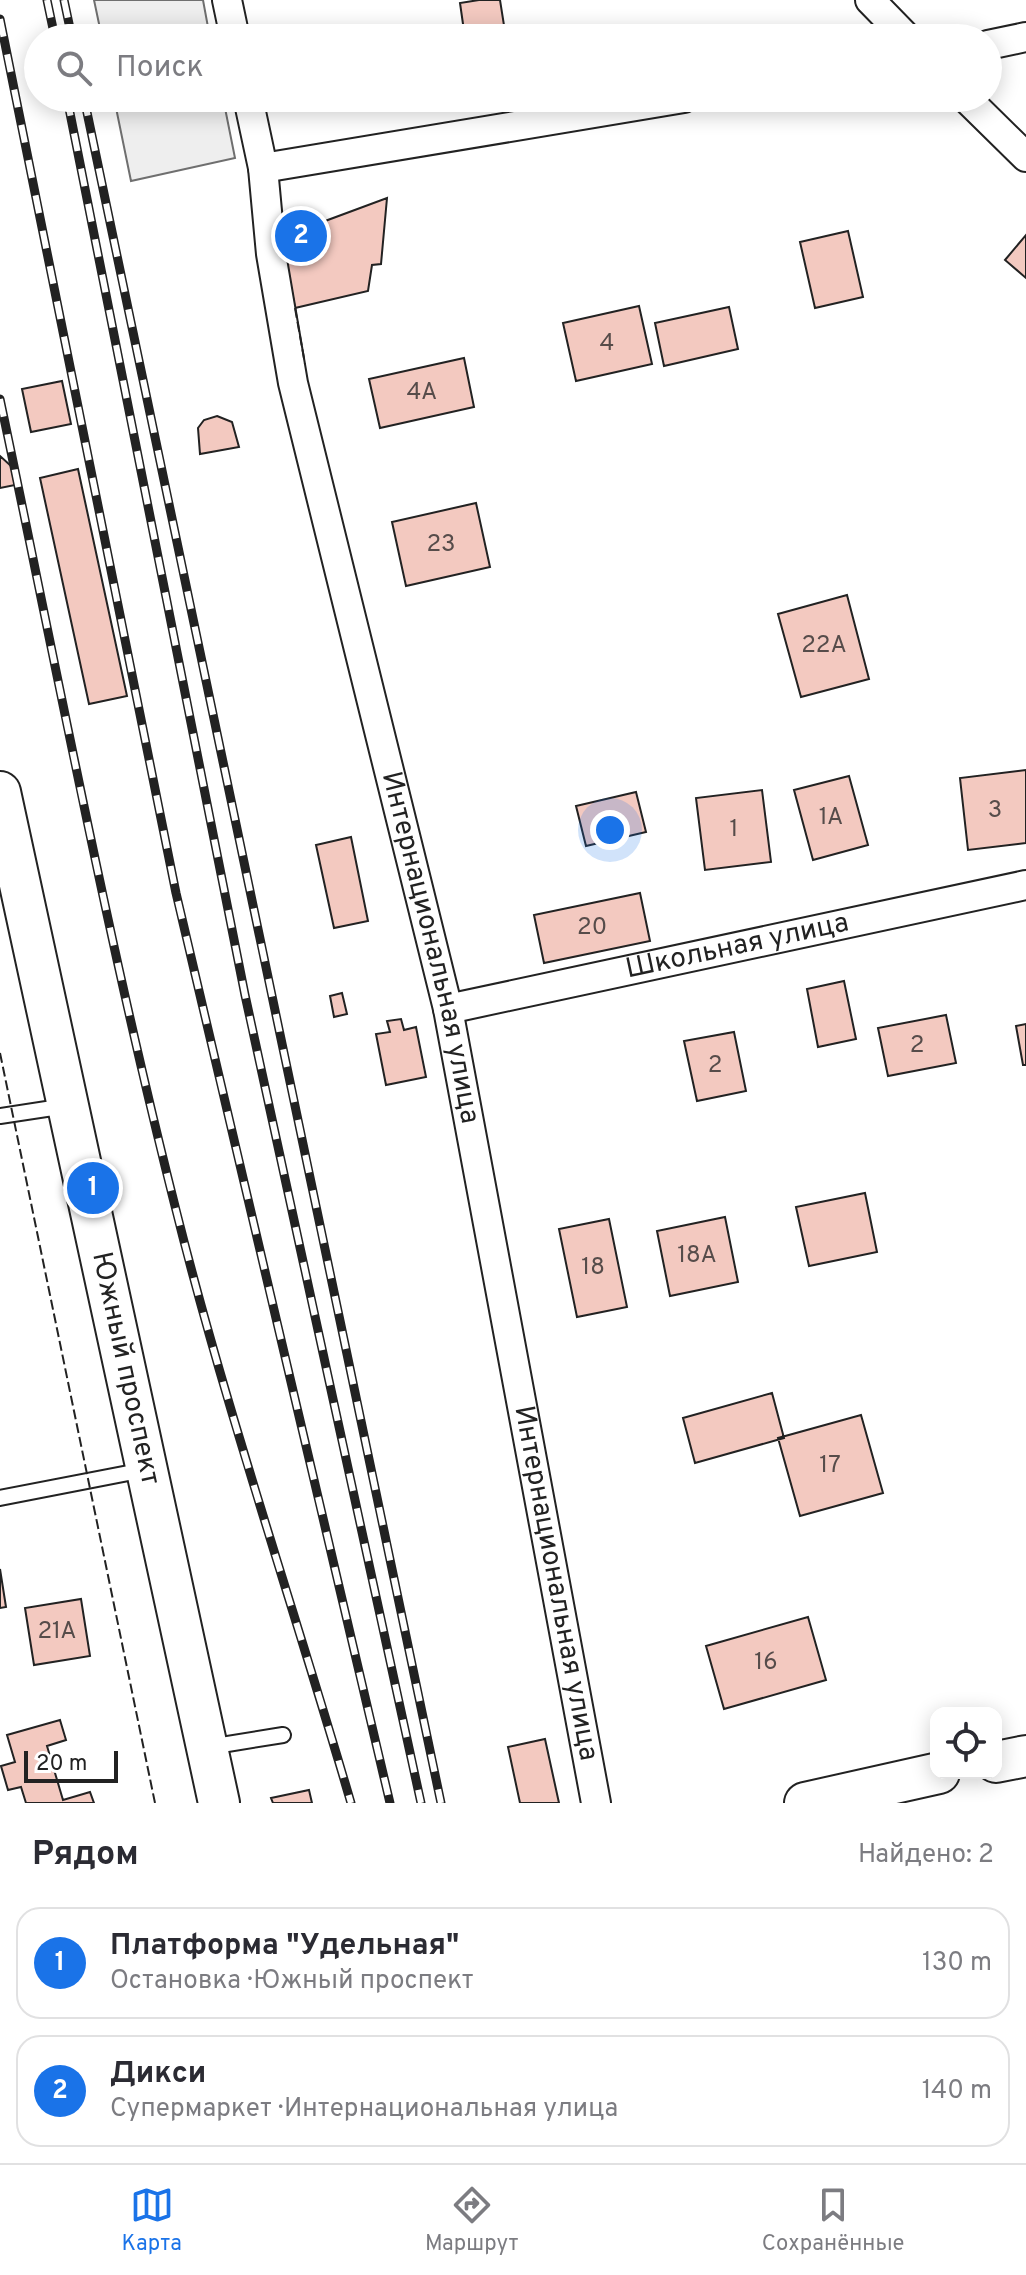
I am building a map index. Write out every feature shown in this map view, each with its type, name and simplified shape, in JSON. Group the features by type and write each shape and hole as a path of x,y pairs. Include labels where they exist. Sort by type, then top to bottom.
{"main road":[{"name":"Южный проспект","path":"0,792 219,1803"},
{"path":"1002,1761 1026,1756"},
{"path":"805,1803 930,1775"}],"street":[{"path":"227,0 232,24"},
{"path":"870,0 893,24"},
{"path":"1002,42 1026,37"},
{"name":"Интернациональная улица","path":"251,112 263,168 271,254 293,383 448,1009 596,1803"},
{"path":"263,168 600,112"},
{"path":"980,112 1026,157"},
{"name":"Школьная улица","path":"448,1009 1026,885"}],"lane":[{"path":"0,1116 70,1106"},
{"path":"0,1498 149,1469"},
{"path":"207,1748 283,1735"}],"shaded area":[{"path":"94,0 203,0 207,24 99,24"},
{"path":"117,112 226,112 235,158 131,181"}],"building":[{"path":"500,0 504,24 463,24 460,3"},
{"path":"387,198 381,264 372,265 368,291 295,308 287,265 295,239 309,227"},
{"path":"387,198 381,264 372,265 368,291 295,308 287,265 295,239 309,227"},
{"path":"848,231 863,297 815,308 800,242"},
{"path":"1026,235 1026,278 1005,260"},
{"path":"639,306 652,364 576,381 563,323"},
{"path":"729,307 738,349 664,366 655,323"},
{"path":"464,358 474,407 380,428 369,379"},
{"path":"62,381 71,424 31,432 22,389"},
{"path":"217,416 232,422 239,447 200,454 198,428 204,420"},
{"path":"0,456 11,466 15,485 0,488"},
{"path":"78,469 127,696 89,704 40,478"},
{"path":"476,503 490,567 406,586 392,522"},
{"path":"847,595 869,679 801,697 778,614"},
{"path":"1026,770 1026,843 968,850 960,778"},
{"path":"849,776 868,845 813,860 794,790"},
{"path":"762,790 771,862 705,870 696,798"},
{"path":"636,792 646,832 586,846 576,806"},
{"path":"351,837 368,921 334,928 316,845"},
{"path":"640,893 650,941 544,963 534,915"},
{"path":"844,981 856,1039 818,1047 807,989"},
{"path":"342,993 347,1014 334,1017 330,996"},
{"path":"946,1015 956,1063 888,1076 878,1028"},
{"path":"401,1019 404,1030 416,1027 426,1077 386,1085 376,1034 390,1032 387,1021"},
{"path":"1026,1024 1026,1065 1023,1065 1016,1026"},
{"path":"734,1032 746,1091 697,1101 684,1041"},
{"path":"865,1193 877,1252 809,1266 796,1207"},
{"path":"725,1217 738,1282 670,1296 657,1231"},
{"path":"609,1219 627,1307 577,1317 559,1229"},
{"path":"772,1393 784,1438 695,1463 683,1418"},
{"path":"861,1415 883,1493 800,1516 778,1438"},
{"path":"0,1569 6,1607 0,1608"},
{"path":"81,1599 90,1656 34,1665 25,1608"},
{"path":"808,1617 826,1680 724,1709 706,1646"},
{"path":"60,1720 66,1740 47,1746 63,1800 90,1792 94,1803 26,1803 21,1787 8,1790 1,1766 15,1762 7,1735"},
{"path":"545,1739 559,1803 520,1803 508,1747"},
{"path":"309,1790 312,1803 273,1803 271,1798"}],"railway":[{"path":"47,0 52,24"},
{"path":"64,0 69,24"},
{"path":"0,19 176,893 390,1803"},
{"path":"70,112 245,995 421,1803"},
{"path":"87,112 441,1803"},
{"path":"0,399 105,907 176,1210 238,1433 351,1803"}],"fence":[{"path":"295,308 305,364"},
{"path":"0,1053 155,1803"}],"place":[{"name":"Дикси","path":"301,236"},
{"name":"Платформа \"Удельная\"","path":"93,1188"}]}
